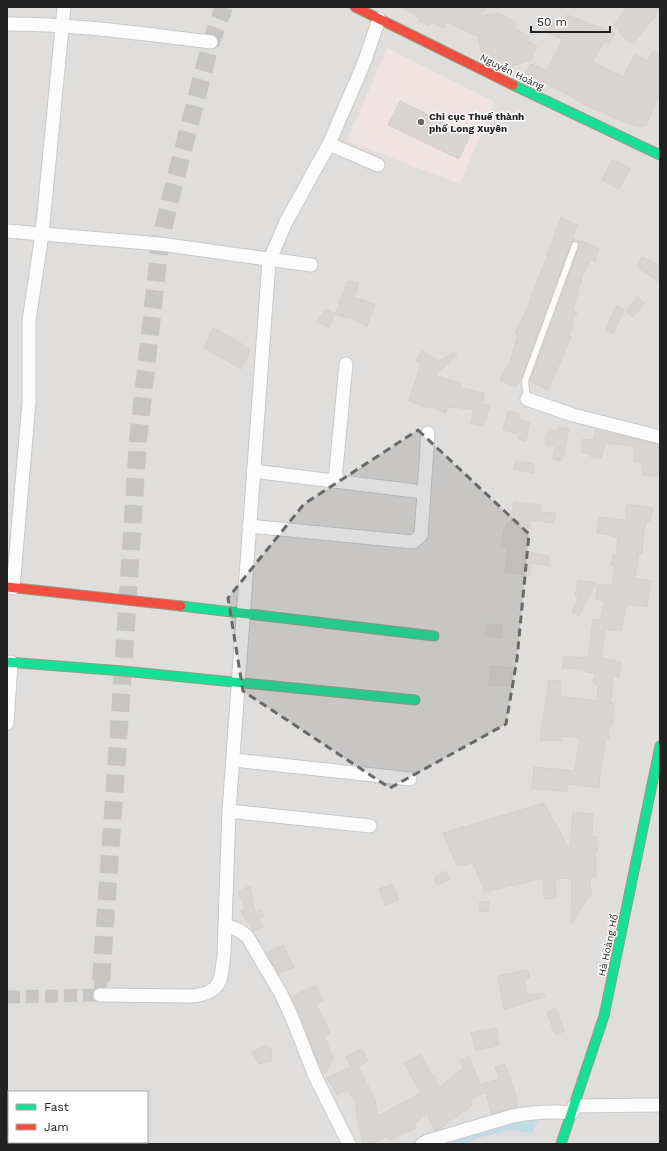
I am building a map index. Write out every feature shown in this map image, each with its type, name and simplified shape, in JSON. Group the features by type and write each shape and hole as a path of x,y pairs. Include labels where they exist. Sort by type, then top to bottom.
{"street":[{"path":"64,7 42,234 28,320 29,402 10,587 434,636"},
{"name":"Nguyễn Hoàng","path":"355,7 496,78 660,155"},
{"path":"100,995 202,995 210,992 217,986 222,976 229,811 234,760 238,682 269,259 286,222 329,144 364,63 378,19"},
{"path":"7,24 63,26 211,42"},
{"path":"329,144 378,165"},
{"path":"7,231 160,244 311,265"},
{"path":"335,481 346,364"},
{"path":"527,399 573,415 660,437"},
{"path":"249,526 413,542 421,535 428,433"},
{"path":"253,471 423,492"},
{"path":"7,723 9,662 123,671 415,700"},
{"name":"Hà Hoàng Hổ","path":"561,1144 604,1016 660,746"},
{"path":"234,760 410,779"},
{"path":"229,811 370,826"},
{"path":"225,927 231,927 246,936 280,992 291,1015 315,1076 349,1144"},
{"path":"422,1144 513,1116 540,1111 559,1112 660,1105"}],"lane":[{"path":"527,399 525,381 575,245"}],"highlighted area":[{"path":"418,430 529,534 517,659 506,724 390,788 243,691 228,598 304,504"}],"shaded area":[{"path":"7,7 660,7 660,1144 7,1144"},
{"name":"Chi cục Thuế thành phố Long Xuyên","path":"387,48 495,102 460,184 347,141"}],"water":[{"path":"538,1119 532,1133 510,1130 481,1137 462,1144 434,1144 515,1120"}],"building":[{"path":"401,7 486,7 481,16 500,13 516,23 514,28 529,36 527,41 537,47 531,60 512,66 483,53 478,43 480,37 447,22 444,28 430,22 429,25 419,21 420,18"},
{"path":"628,7 660,7 660,10 633,44 618,32 619,29 613,26"},
{"path":"567,15 615,33 609,44 605,41 592,62 623,77 635,55 647,61 653,51 660,55 660,93 646,125 637,127 587,106 560,90 559,91 525,73 531,64 547,71 563,39 545,31 550,21 562,25"},
{"path":"400,101 470,135 459,159 388,125"},
{"path":"612,160 630,168 619,189 602,180"},
{"path":"561,218 578,225 572,238 599,248 595,262 591,260 580,282 573,311 577,312 571,324 573,325 569,336 571,337 548,390 530,381 579,247 579,242 576,241 572,241 571,243 517,387 500,381 506,367 508,368 518,335 515,334 532,297"},
{"path":"642,256 660,266 660,282 637,267"},
{"path":"348,281 359,283 354,297 375,304 367,326 348,317 335,314"},
{"path":"638,297 644,303 633,317 626,311"},
{"path":"616,306 624,310 613,334 606,330"},
{"path":"326,309 335,314 329,327 316,322"},
{"path":"213,328 251,349 241,369 204,348"},
{"path":"422,351 439,361 455,352 457,355 435,375 462,383 461,388 484,393 482,405 490,405 483,426 470,423 474,410 447,407 446,413 409,401 421,364 416,361"},
{"path":"508,411 519,414 518,419 530,423 526,441 518,439 519,434 503,430"},
{"path":"559,428 569,429 562,461 553,459 556,446 545,444 549,429 558,432"},
{"path":"596,430 660,445 658,476 642,474 643,462 634,461 635,448 632,448 632,446 605,443 601,458 591,457 591,454 581,452 583,439 594,440"},
{"path":"516,461 534,464 533,473 514,469"},
{"path":"514,502 541,505 540,512 556,513 553,523 531,520 524,551 549,556 548,566 531,563 529,576 505,572 508,548 501,546 504,529 507,523 510,524"},
{"path":"627,504 653,508 650,521 646,521 644,528 642,554 639,553 635,578 651,581 647,607 627,604 621,631 605,629 601,658 621,662 619,677 613,677 610,703 614,703 612,726 609,726 609,740 606,740 599,788 568,784 567,792 532,788 534,767 574,771 575,769 580,738 562,736 561,741 540,740 549,680 561,681 560,696 597,701 598,686 593,682 596,673 586,672 586,669 562,668 564,656 588,658 593,619 600,620 604,601 596,599 598,584 612,586 615,566 611,566 613,555 616,556 618,537 597,533 599,517 625,520"},
{"path":"578,580 596,583 579,616 572,613 579,596 575,596"},
{"path":"487,624 502,625 501,638 485,636"},
{"path":"491,666 512,668 511,686 489,685"},
{"path":"544,803 570,850 573,812 593,814 592,836 597,837 597,852 595,852 596,877 590,878 591,896 588,897 571,925 572,878 555,879 556,898 544,899 544,878 485,892 473,863 457,866 443,833"},
{"path":"446,871 450,879 437,885 434,878"},
{"path":"392,884 399,900 385,905 379,889"},
{"path":"250,886 255,912 261,909 264,917 259,919 263,927 254,931 249,923 248,924 241,911 246,909 238,892"},
{"path":"489,901 489,911 480,912 479,903"},
{"path":"283,945 294,968 278,973 266,953"},
{"path":"528,970 530,977 525,980 526,995 544,994 545,996 504,1010 498,976"},
{"path":"315,986 323,1000 316,1004 330,1033 324,1036 333,1058 325,1074 316,1058 305,1027 292,998"},
{"path":"556,1008 564,1031 555,1035 547,1012"},
{"path":"496,1028 499,1045 476,1051 471,1033"},
{"path":"267,1045 268,1049 271,1048 272,1060 259,1064 252,1052"},
{"path":"362,1049 368,1061 358,1066 375,1100 378,1116 421,1093 404,1063 421,1055 432,1076 434,1075 439,1088 463,1068 460,1061 469,1056 480,1085 499,1079 495,1067 505,1064 518,1107 491,1114 486,1092 470,1100 472,1105 438,1130 435,1131 427,1113 414,1124 416,1128 389,1140 388,1136 371,1144 364,1144 357,1118 356,1107 358,1106 348,1090 337,1094 327,1078 351,1067 346,1057"}],"tunnel":[{"path":"101,981 138,440 160,244 211,42 224,7"},
{"path":"7,997 100,995 101,981"}],"traffic: fast":[{"path":"513,85 660,155"},
{"path":"181,606 434,636"},
{"path":"7,662 123,671 415,700"},
{"path":"561,1144 604,1016 660,746"}],"traffic: jam":[{"path":"355,7 513,85"},
{"path":"7,587 181,606"}],"place":[{"name":"Chi cục Thuế thành phố Long Xuyên","path":"421,122"}]}
